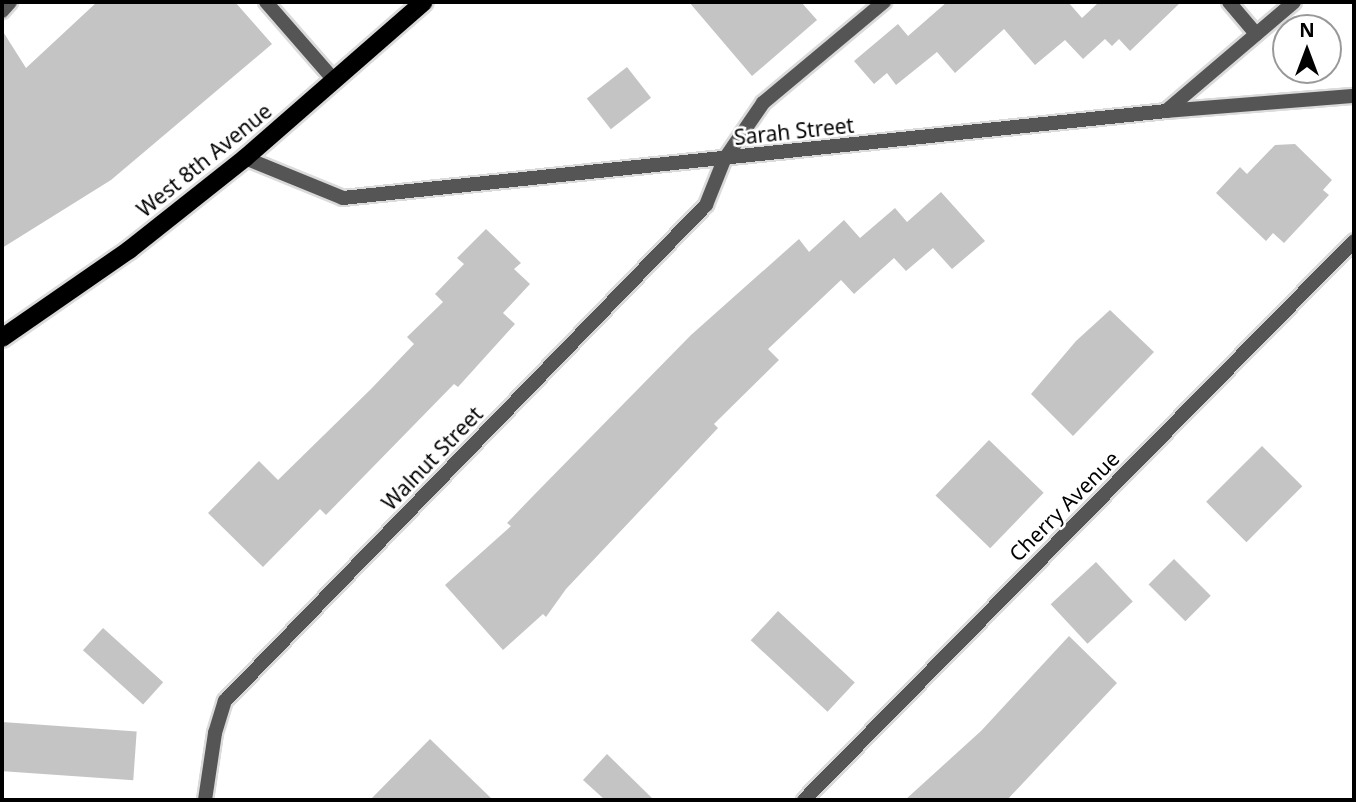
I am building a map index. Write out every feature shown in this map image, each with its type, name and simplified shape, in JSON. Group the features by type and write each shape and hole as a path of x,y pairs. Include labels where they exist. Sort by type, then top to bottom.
{"main road":[{"name":"West 8th Avenue","path":"2,338 130,250 246,158 424,2"}],"street":[{"path":"2,11 10,2"},
{"path":"266,2 334,80"},
{"name":"Walnut Street","path":"205,800 215,733 225,701 706,205 724,160 763,103 884,2"},
{"path":"1229,2 1256,34"},
{"path":"1166,111 1294,2"},
{"name":"Sarah Street","path":"246,158 343,198 724,160 1166,111 1354,96"},
{"name":"Cherry Avenue","path":"804,800 1354,241"}],"building":[{"path":"97,2 235,2 272,44 111,180 2,248 2,30 26,68"},
{"path":"689,2 801,2 817,20 752,76"},
{"path":"947,2 1068,2 1082,18 1099,2 1181,2 1130,51 1119,39 1112,46 1105,39 1083,59 1065,40 1035,65 1004,29 955,73 937,52 896,85 887,73 874,84 854,61 898,24 908,36"},
{"path":"627,67 651,98 611,129 587,98"},
{"path":"1295,144 1332,180 1323,190 1329,195 1284,243 1273,233 1266,241 1216,193 1240,167 1247,174 1275,145"},
{"path":"941,192 985,241 952,269 933,248 906,271 894,258 854,294 841,280 768,349 779,360 714,424 718,428 566,589 546,617 543,614 503,650 445,585 511,526 507,523 691,335 799,239 809,252 844,220 860,238 895,208 907,222"},
{"path":"486,229 521,263 514,269 530,284 503,313 515,324 458,387 454,384 326,515 320,509 263,567 208,513 259,461 278,480 371,389 414,344 407,337 443,302 435,294 464,264 457,258"},
{"path":"1110,310 1154,352 1073,436 1031,394 1076,341"},
{"path":"989,440 1044,493 990,548 936,495"},
{"path":"1262,446 1302,486 1246,542 1206,502"},
{"path":"1174,559 1211,596 1185,621 1149,584"},
{"path":"1096,562 1133,601 1087,644 1051,604"},
{"path":"778,611 855,683 828,712 751,640"},
{"path":"103,628 163,682 143,704 83,650"},
{"path":"1069,636 1117,683 1007,800 905,800 981,731"},
{"path":"2,722 137,731 133,780 2,771"},
{"path":"430,739 493,800 370,800"},
{"path":"607,754 654,800 605,800 583,780"}]}
